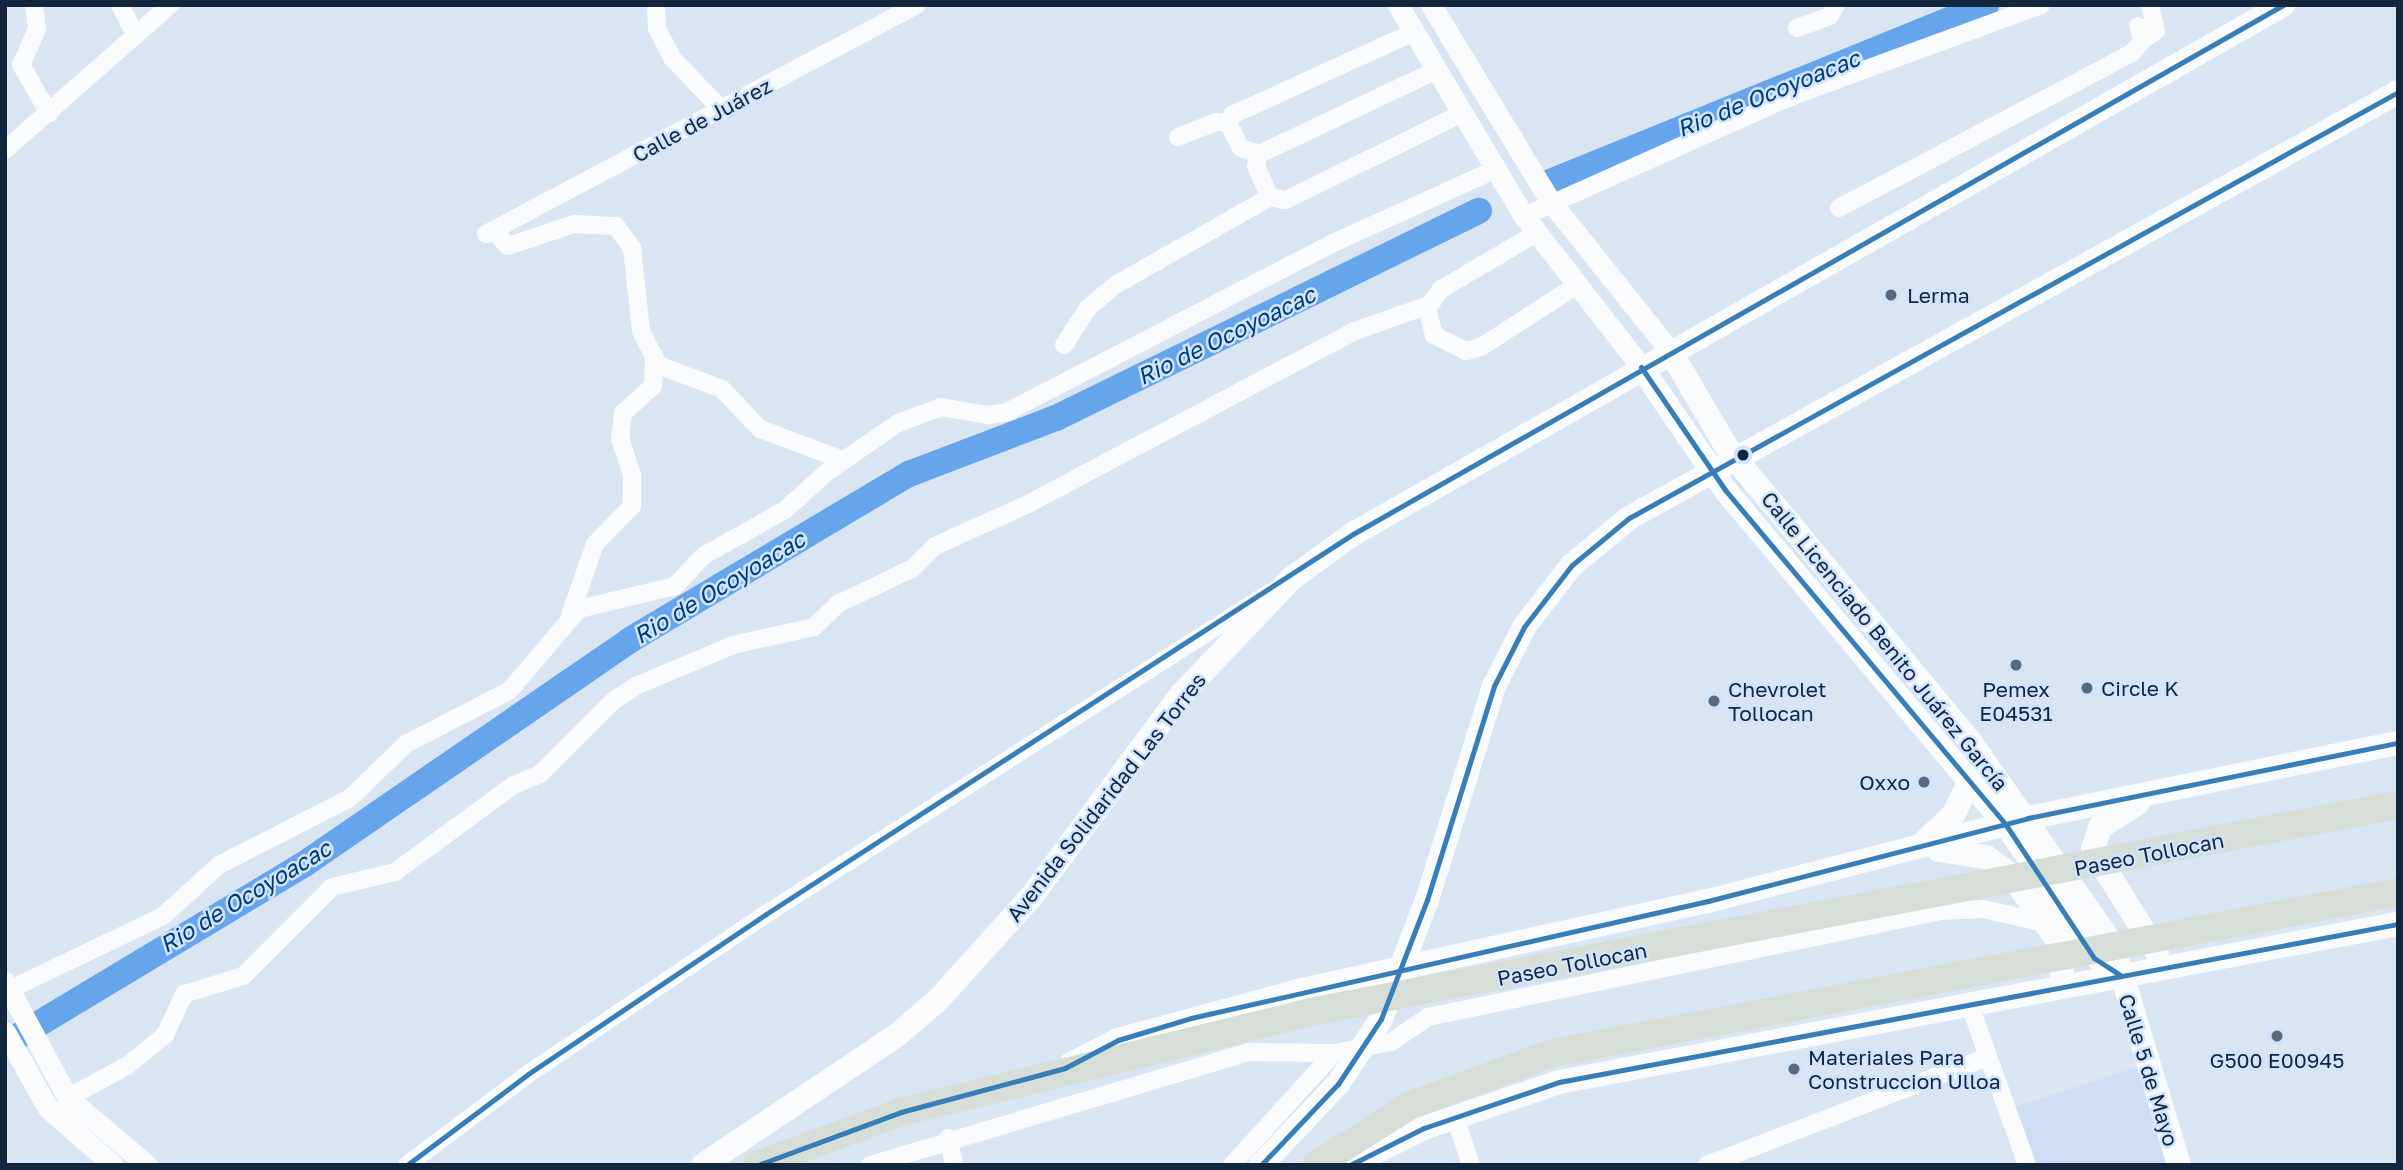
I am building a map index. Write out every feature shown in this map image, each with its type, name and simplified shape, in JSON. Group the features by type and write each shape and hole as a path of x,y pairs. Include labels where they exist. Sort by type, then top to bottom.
{"highway":[{"name":"Paseo Tollocan","path":"757,1165 901,1112 1065,1068 1320,1010 1981,887 2398,805"},
{"path":"1315,1165 1409,1106 1515,1063 2398,892"}],"main road":[{"name":"Avenida Solidaridad Las Torres","path":"704,1165 896,1036 938,1000 1031,897 1182,694 1292,578 1353,534 1641,367 2283,5"},
{"path":"1261,1165 1338,1084 1381,1019 1423,910 1494,686 1524,627 1572,565 1629,518 2398,92"},
{"name":"Calle Licenciado Benito Juárez García","path":"1670,351 1728,451 2113,945 2120,975"},
{"name":"Calle Licenciado Benito Juárez García","path":"1641,367 1726,491 1970,782 2017,821"},
{"path":"1065,1068 1118,1040 1302,990 1915,850 2017,821 2398,743"},
{"path":"1915,850 1953,816 1970,782"},
{"path":"2157,792 2106,822 2093,849 2142,937 2161,954 2184,962"},
{"path":"1915,850 1964,851 1995,862 2045,923 2065,959 2051,988"},
{"path":"1353,1163 1455,1117 1559,1082 2184,962 2398,924"},
{"name":"Calle 5 de Mayo","path":"2120,975 2179,1165"}],"street":[{"path":"34,5 37,29 21,65 49,113"},
{"path":"120,5 135,35"},
{"path":"5,150 170,5"},
{"path":"656,5 657,28 673,59 722,110"},
{"name":"Calle de Juárez","path":"654,360 641,331 632,248 615,226 575,224 508,246 490,232 917,5"},
{"name":"Calle Licenciado Benito Juárez García","path":"1398,5 1531,224 1641,367"},
{"name":"Calle Licenciado Benito Juárez García","path":"1431,5 1551,202 1670,351"},
{"path":"1797,28 1830,16 1836,5"},
{"path":"1577,285 1466,351 1434,335 1426,320 1429,305 1441,289 1531,224 1551,202 1790,97 2040,5"},
{"path":"1839,208 2132,53 2140,33 2156,31 2150,5"},
{"path":"1228,123 1232,114 1414,32"},
{"path":"1228,123 1241,148 1259,154 1437,70"},
{"path":"1064,345 1088,307 1117,284 1270,197 1286,200 1463,113"},
{"path":"1178,137 1228,123"},
{"path":"1259,154 1256,166 1270,197"},
{"path":"570,615 595,602 642,599 675,586 704,556 785,510 843,460 898,423 941,407 988,415 1007,412 1331,244 1496,169"},
{"path":"68,1098 165,1035 184,994 243,976 332,887 395,872 512,786 540,774 638,685 733,645 814,627 838,604 912,568 935,546 1026,505 1337,340 1409,307 1429,305"},
{"path":"113,1165 48,1108 14,1026 7,986 163,916 219,865 349,798 406,744 510,690 570,615 595,544 632,506 632,475 620,439 623,413 653,386 654,360 723,389 760,429 843,460"},
{"path":"407,1165 528,1074 765,914 1292,578"},
{"path":"870,1165 948,1138 1248,1052 1334,1053 1391,1042 1428,1017 1941,911 1983,909 2045,923"},
{"path":"1969,1003 2027,1165"},
{"path":"24,1047 68,1098 147,1165"},
{"path":"1232,1165 1334,1053"},
{"path":"1707,1165 1987,1057"},
{"path":"1455,1117 1471,1165"},
{"path":"948,1138 954,1165"}],"shaded area":[{"path":"2139,1066 2170,1165 2036,1165 2015,1107"}],"waterway":[{"name":"Rio de Ocoyoacac","path":"1550,182 1986,5"},
{"name":"Rio de Ocoyoacac","path":"5,1044 303,865 630,640 909,474 1056,418 1479,211"}],"transit line":[{"path":"407,1165 528,1074 766,914 1353,534 2283,5"},
{"path":"1261,1165 1338,1084 1381,1019 1427,900 1494,686 1524,627 1572,565 1629,518 2398,92"},
{"path":"1641,367 1726,491 2006,825 2094,958 2120,975"},
{"path":"758,1165 901,1112 1065,1068 1118,1040 1191,1018 1708,901 2028,818 2398,743"},
{"path":"1350,1165 1424,1128 1559,1082 2398,924"}],"place":[{"name":"Lerma","path":"1891,295"},
{"name":"Pemex E04531","path":"2016,665"},
{"name":"Circle K","path":"2087,688"},
{"name":"Chevrolet Tollocan","path":"1714,701"},
{"name":"Oxxo","path":"1924,782"},
{"name":"G500 E00945","path":"2277,1036"},
{"name":"Materiales Para Construccion Ulloa","path":"1794,1069"}]}
